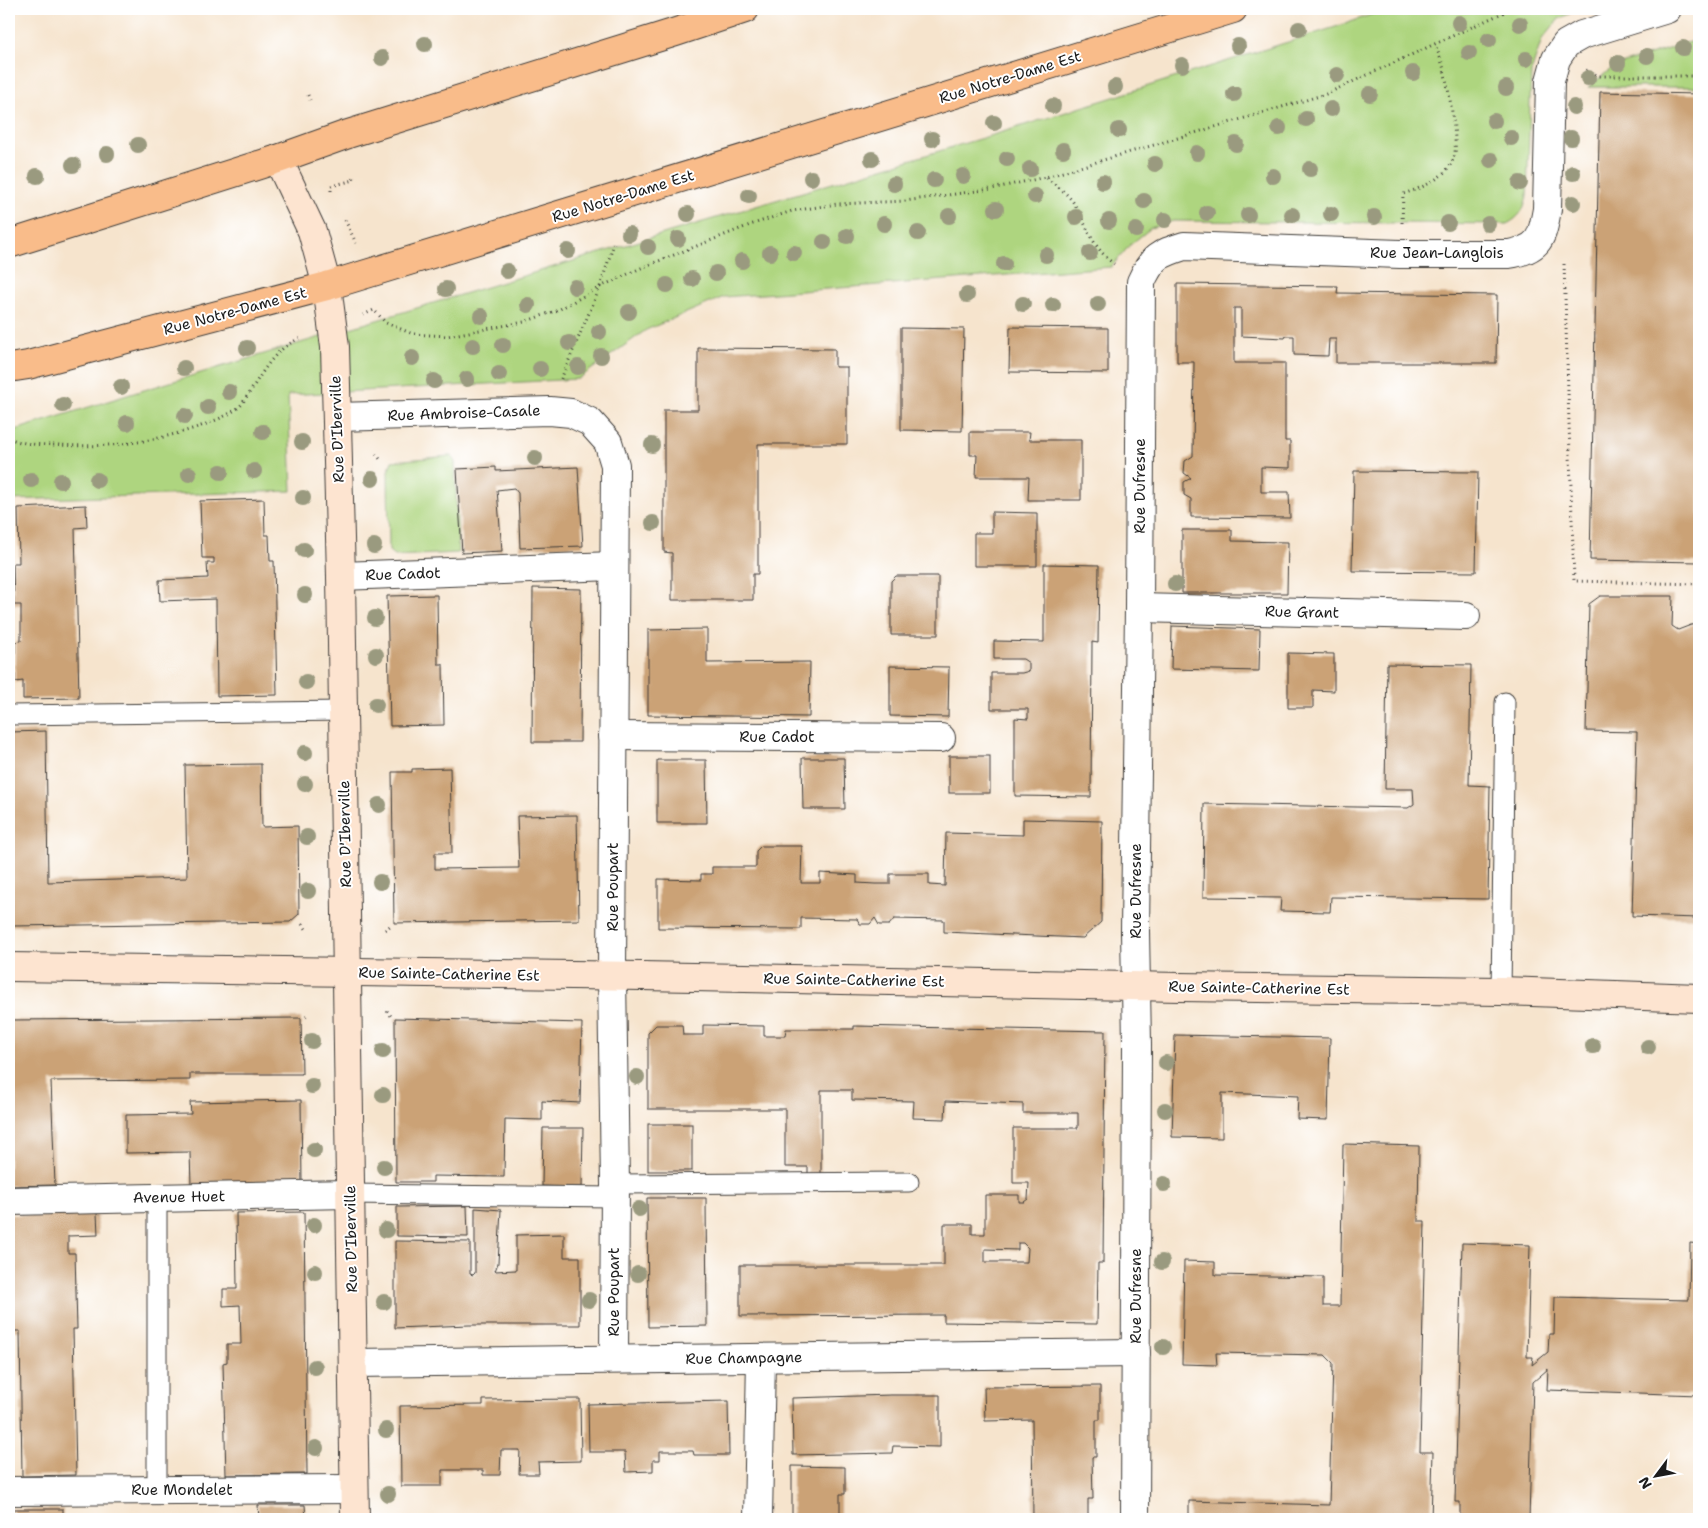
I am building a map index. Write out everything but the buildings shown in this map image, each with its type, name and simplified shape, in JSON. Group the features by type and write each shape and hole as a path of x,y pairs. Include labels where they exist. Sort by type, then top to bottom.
{"main road":[{"path":"9,244 278,159 348,134 667,35 744,9"},
{"name":"Rue Notre-Dame Est","path":"9,368 28,365 327,286 1233,9"}],"street":[{"name":"Rue Jean-Langlois","path":"1148,264 1165,252 1184,246 1400,254 1509,254 1524,252 1535,244 1544,228 1547,209 1550,80 1556,59 1566,44 1582,35 1667,9"},
{"name":"Rue D'Iberville","path":"278,159 312,231 327,286 335,347 341,576 355,1519"},
{"name":"Rue Dufresne","path":"1135,1519 1137,986 1135,932 1141,282 1148,264"},
{"name":"Rue Ambroise-Casale","path":"337,417 550,411 572,414 590,422"},
{"name":"Rue Poupart","path":"590,422 608,442 614,465 612,975 614,1359"},
{"name":"Rue Cadot","path":"341,576 614,566"},
{"name":"Rue Grant","path":"1139,608 1466,616"},
{"name":"Rue Cadot","path":"613,736 941,738"},
{"name":"Rue Sainte-Catherine Est","path":"9,967 612,975 1137,986 1501,991 1699,998"},
{"name":"Avenue Huet","path":"9,1201 350,1194"},
{"name":"Rue Champagne","path":"353,1363 1136,1353"},
{"path":"758,1519 761,1358"},
{"name":"Rue Mondelet","path":"9,1491 354,1489"}],"lane":[{"path":"1501,991 1505,702"},
{"path":"9,715 343,711"},
{"path":"350,1194 614,1190 909,1182"},
{"path":"157,1198 157,1490"}],"path":[{"path":"374,310 386,323 413,334 447,336 524,322 558,310 600,286 641,268 750,225 792,211 837,204 905,201 991,189 1046,177 1326,94 1511,9"},
{"path":"1400,254 1403,194 1431,183 1445,172 1455,156 1455,134 1444,68 1436,44"},
{"path":"1585,70 1600,76 1699,76"},
{"path":"308,95 310,100"},
{"path":"334,196 331,186 354,180 353,175"},
{"path":"1046,177 1072,201 1089,236 1103,255 1116,266"},
{"path":"341,212 356,244"},
{"path":"561,381 600,286 615,240"},
{"path":"1564,264 1574,582 1699,584"},
{"path":"9,438 32,444 88,447 122,445 160,439 191,429 220,418 240,407 269,362 289,342"},
{"path":"376,454 380,459"},
{"path":"302,924 307,930"},
{"path":"385,930 390,926"},
{"path":"387,1011 391,1016"},
{"path":"306,1017 310,1014"}],"green space":[{"path":"1387,9 1579,9 1559,19 1542,39 1531,72 1527,196 1521,213 1507,224 1173,221 1151,228 1131,244 1111,267 724,297 646,330 578,379 288,395 292,491 9,500 9,432 1009,130"},
{"path":"1699,39 1699,87 1588,87 1615,66"},
{"path":"451,456 455,462 458,553 395,556 389,551 388,471 392,461"}]}
